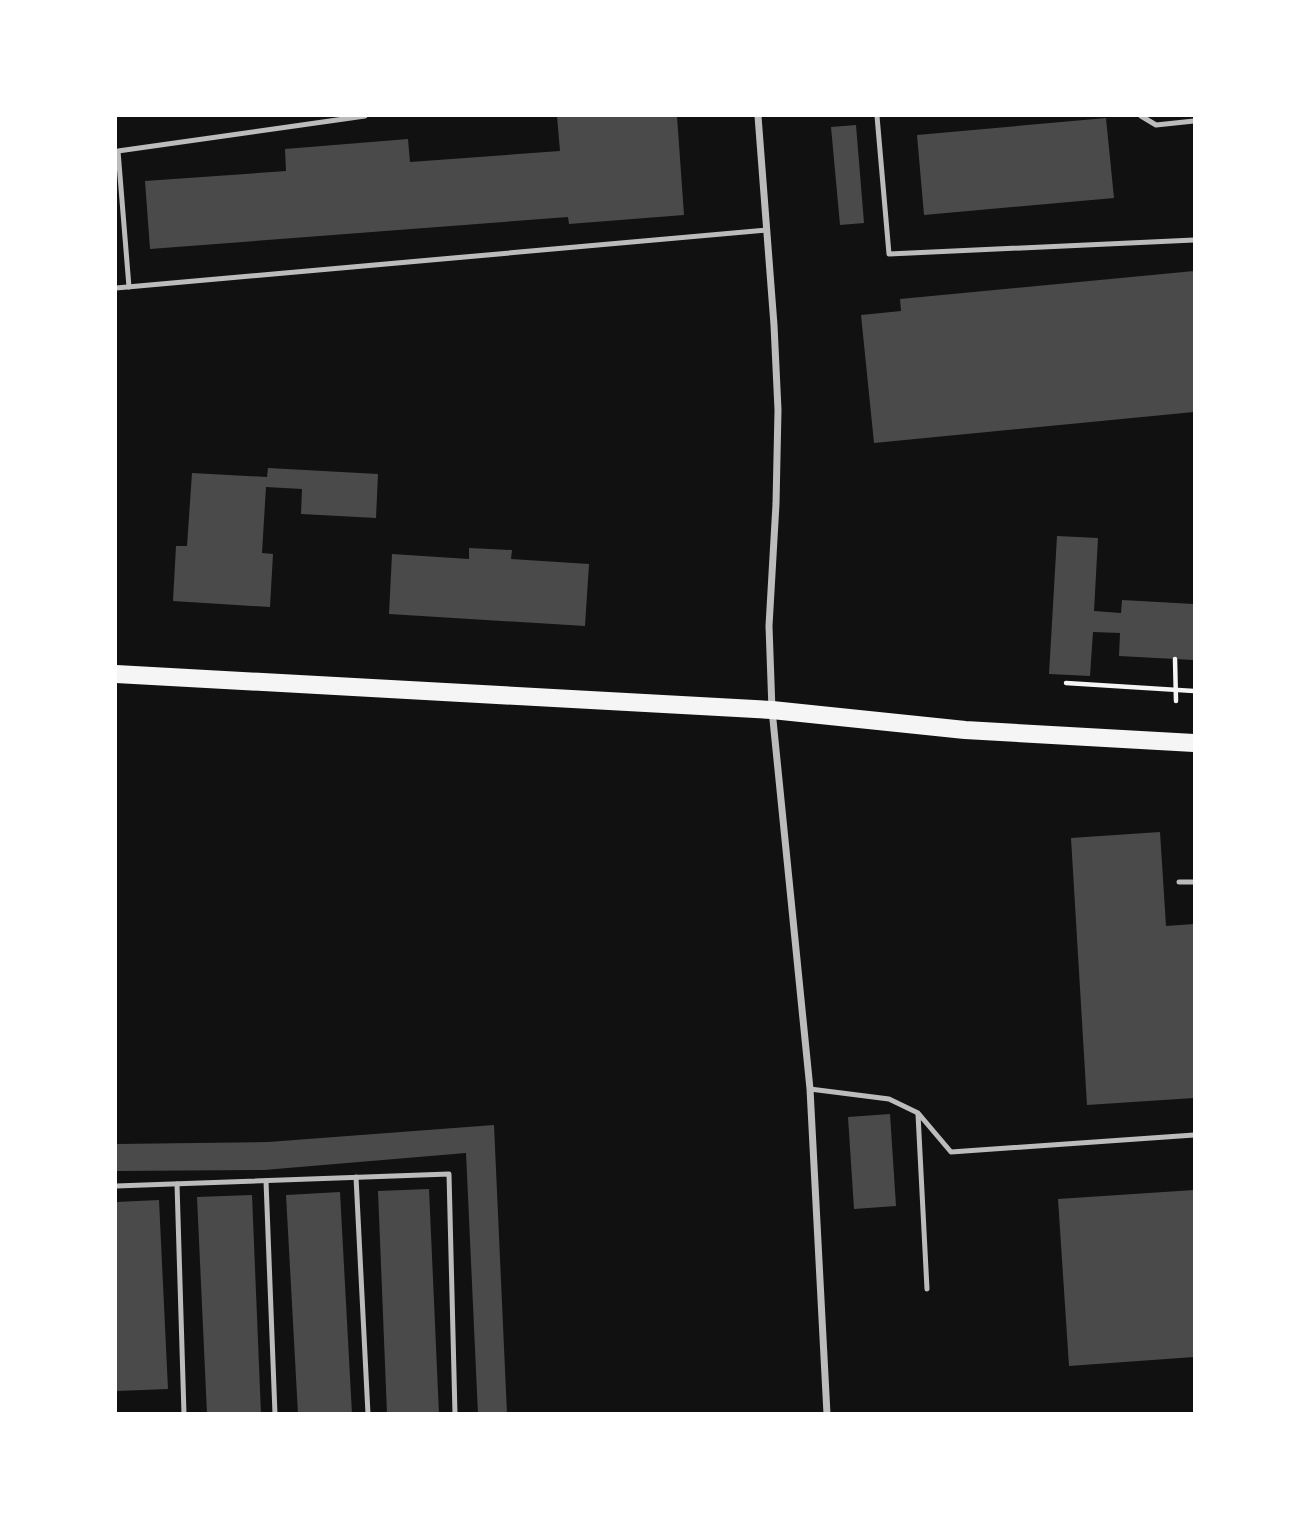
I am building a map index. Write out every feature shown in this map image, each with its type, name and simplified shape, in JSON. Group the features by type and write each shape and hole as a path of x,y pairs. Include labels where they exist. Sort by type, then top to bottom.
{"main road":[{"path":"116,674 772,710 965,730 1195,743"}],"street":[{"path":"758,116 778,410 769,626 772,710 810,1088 827,1413"}],"lane":[{"path":"129,287 118,151 365,116"},
{"path":"877,116 889,254 1195,240"},
{"path":"1141,116 1156,125 1195,121"},
{"path":"116,288 767,230"},
{"path":"1179,882 1195,882"},
{"path":"810,1088 888,1099 918,1114 951,1152 1195,1135"},
{"path":"918,1114 927,1289"},
{"path":"116,1186 449,1174 455,1413"},
{"path":"356,1177 368,1413"},
{"path":"266,1181 275,1413"},
{"path":"177,1184 184,1413"}],"path":[{"path":"1175,659 1175,701"},
{"path":"1066,683 1195,691"}],"building":[{"path":"557,116 677,116 684,215 569,224 568,217 150,249 145,181 286,171 285,149 408,139 410,162 560,151"},
{"path":"1106,118 1114,198 924,215 917,135"},
{"path":"856,125 864,223 840,225 831,127"},
{"path":"1194,271 1194,412 874,443 861,315 901,311 900,299"},
{"path":"268,468 378,474 376,518 301,514 302,489 266,487 262,553 273,554 270,607 173,601 176,546 187,546 192,473 267,477"},
{"path":"1057,536 1098,538 1094,611 1121,613 1122,600 1194,604 1194,660 1119,656 1120,633 1093,632 1090,676 1049,674"},
{"path":"469,548 512,550 511,559 589,564 585,626 389,614 392,554 469,559"},
{"path":"1160,832 1166,926 1194,924 1194,1098 1087,1105 1071,838"},
{"path":"890,1114 896,1206 854,1209 848,1117"},
{"path":"494,1125 507,1414 478,1414 466,1153 264,1170 116,1171 116,1144 268,1142"},
{"path":"429,1189 439,1414 387,1414 378,1191"},
{"path":"1194,1190 1194,1357 1069,1366 1058,1199"},
{"path":"340,1192 352,1414 298,1414 286,1195"},
{"path":"252,1195 261,1414 207,1414 197,1197"},
{"path":"159,1200 168,1389 117,1391 116,1202"}]}
